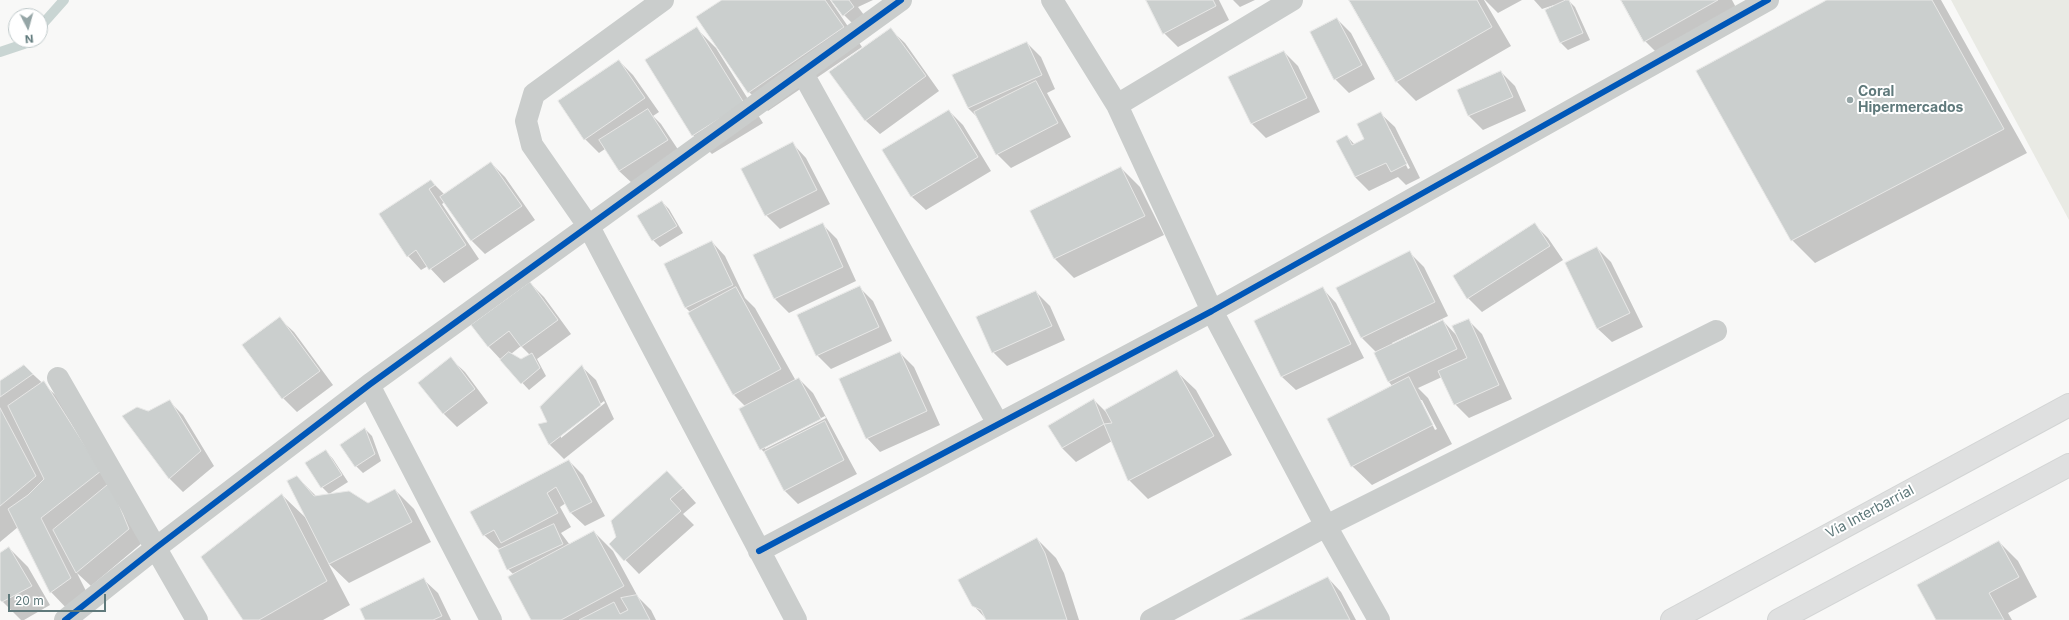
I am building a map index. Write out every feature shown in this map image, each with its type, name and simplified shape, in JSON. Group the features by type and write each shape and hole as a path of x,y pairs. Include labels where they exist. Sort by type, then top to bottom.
{"main road":[{"name":"Vía Interbarrial","path":"1672,620 2069,405"},
{"path":"1779,620 2069,465"}],"street":[{"path":"663,0 534,94 526,121 532,145 589,227 796,620"},
{"path":"65,620 156,547 369,385 901,0"},
{"path":"1052,0 1117,105 1212,311 1326,526 1379,620"},
{"path":"1117,105 1292,0"},
{"path":"759,551 1212,311 1768,0"},
{"path":"802,72 998,424"},
{"path":"1152,620 1326,526 1716,332"},
{"path":"58,378 197,620"},
{"path":"369,385 491,620"}],"shaded area":[{"path":"1951,0 2069,0 2069,220"}],"building":[{"path":"722,0 825,0 844,27 748,93 696,17"},
{"path":"831,0 849,0 854,7 843,16"},
{"path":"1146,0 1213,0 1216,6 1163,34"},
{"path":"1349,0 1477,0 1492,27 1396,82"},
{"path":"1569,0 1583,33 1560,43 1545,10"},
{"path":"1621,0 1718,0 1644,42"},
{"name":"Coral Hipermercados","path":"1827,0 1932,0 2004,129 1791,241 1696,71"},
{"path":"1337,18 1362,65 1334,80 1310,32"},
{"path":"697,27 744,103 692,136 645,60"},
{"path":"891,28 926,76 865,121 829,72"},
{"path":"1027,42 1042,75 968,108 952,75"},
{"path":"1284,51 1307,98 1251,124 1228,77"},
{"path":"619,60 645,98 584,140 558,101"},
{"path":"1501,71 1513,97 1468,116 1457,90"},
{"path":"1036,81 1058,123 996,155 974,112"},
{"path":"648,109 668,140 619,171 599,140"},
{"path":"949,110 978,157 911,197 882,150"},
{"path":"1381,112 1407,164 1391,172 1386,163 1355,177 1336,141 1347,135 1352,145 1364,139 1357,124"},
{"path":"793,142 817,190 765,216 741,169"},
{"path":"491,162 522,206 471,241 440,197"},
{"path":"1121,167 1145,216 1054,259 1030,211"},
{"path":"431,180 435,185 429,189 466,245 429,270 416,250 407,257 379,214"},
{"path":"662,201 677,226 652,241 637,216"},
{"path":"823,223 843,267 774,299 753,255"},
{"path":"1535,223 1550,246 1467,299 1453,276"},
{"path":"712,241 733,285 685,308 664,264"},
{"path":"1597,247 1630,313 1597,329 1565,263"},
{"path":"1410,251 1435,302 1361,338 1336,288"},
{"path":"530,282 558,320 521,347 509,331 488,347 471,325"},
{"path":"860,286 879,327 816,356 797,315"},
{"path":"736,287 781,369 733,395 688,313"},
{"path":"1323,287 1351,344 1281,377 1254,321"},
{"path":"1036,291 1052,326 992,353 976,317"},
{"path":"280,317 320,371 282,399 242,345"},
{"path":"1469,319 1499,385 1454,405 1438,371 1467,358 1452,326"},
{"path":"1443,320 1457,349 1388,382 1374,353"},
{"path":"509,352 521,359 532,353 540,368 521,384 500,360"},
{"path":"900,352 927,411 866,439 839,379"},
{"path":"451,357 475,389 443,414 418,383"},
{"path":"24,365 33,374 0,397 0,381"},
{"path":"582,365 601,405 549,445 538,424 547,422 540,407"},
{"path":"1177,370 1214,436 1128,481 1104,424 1112,423 1105,410"},
{"path":"1409,377 1433,425 1351,467 1327,419"},
{"path":"799,378 821,419 760,450 739,409"},
{"path":"44,381 101,471 41,518 71,578 50,593 8,509 28,495 44,479 8,406"},
{"path":"1094,399 1104,424 1062,448 1048,426"},
{"path":"170,400 201,451 169,479 122,416 137,407 148,411"},
{"path":"0,408 36,476 0,506"},
{"path":"825,421 844,460 784,491 764,452"},
{"path":"365,428 375,454 355,467 340,445"},
{"path":"326,450 342,475 321,488 305,463"},
{"path":"569,460 592,502 570,513 556,487 547,493 558,513 501,543 494,530 483,536 470,512"},
{"path":"667,471 683,488 670,499 681,511 624,561 609,544 616,537 611,521"},
{"path":"297,476 314,496 349,491 368,503 395,489 412,522 329,564 287,481"},
{"path":"110,483 129,529 76,573 53,530"},
{"path":"282,494 327,581 259,620 243,620 201,557"},
{"path":"554,524 563,544 507,570 498,550"},
{"path":"594,531 624,586 561,620 531,620 508,577"},
{"path":"1037,538 1045,553 1067,620 986,620 981,610 972,606 958,580"},
{"path":"1999,541 2019,577 1989,593 2004,620 1936,620 1917,585"},
{"path":"9,547 32,586 2,602 0,600 0,553"},
{"path":"1328,577 1350,620 1240,620"},
{"path":"424,578 442,616 433,620 365,620 360,609"},
{"path":"637,595 650,620 579,620 614,602 620,614 628,610 621,598"}],"waterway":[{"path":"48,18 64,0"},
{"path":"0,52 12,48"}],"cycle path":[{"path":"65,620 157,547 369,385 901,0"},
{"path":"759,551 1212,311 1768,0"}],"place":[{"name":"Coral Hipermercados","path":"1850,100"}]}
